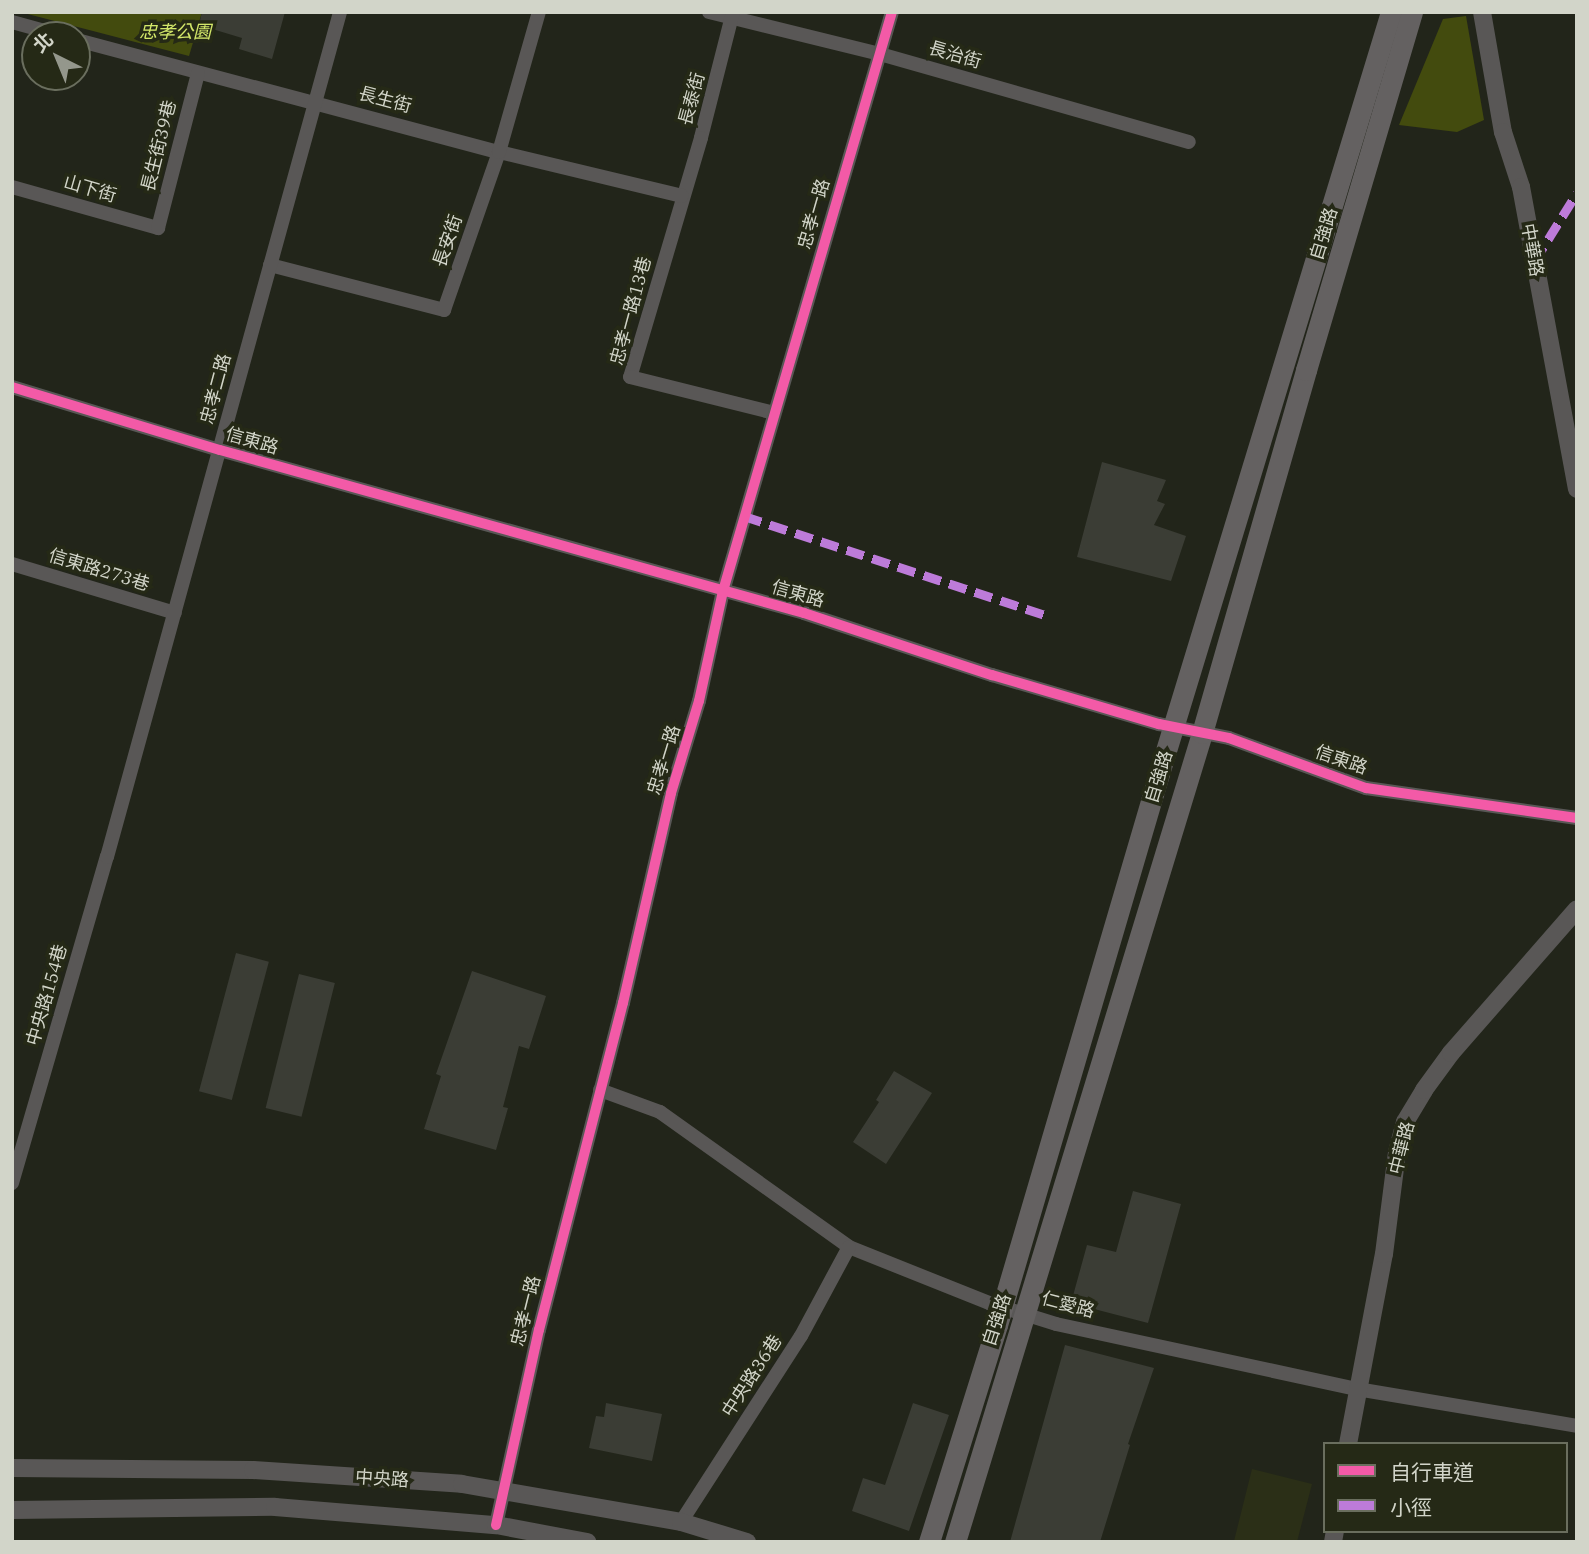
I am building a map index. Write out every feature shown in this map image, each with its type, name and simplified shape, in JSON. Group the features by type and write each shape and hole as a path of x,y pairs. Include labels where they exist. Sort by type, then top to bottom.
{"main road":[{"name":"自強路","path":"929,1542 1391,12"},
{"name":"自強路","path":"954,1542 1202,733 1412,12"}],"street":[{"name":"忠孝二路","path":"107,857 340,12"},
{"name":"長安街","path":"270,265 444,310 499,152 538,12"},
{"name":"長治街","path":"709,12 734,15 880,54 1189,142"},
{"name":"忠孝一路","path":"496,1525 600,1090 624,1003 671,793 699,701 723,591 892,12"},
{"name":"中華路","path":"1482,12 1503,132 1521,187 1577,489"},
{"name":"長泰街","path":"682,196 734,15"},
{"name":"長生街","path":"91,44 316,101 499,152 682,196"},
{"name":"長生街39巷","path":"158,228 198,73"},
{"name":"山下街","path":"12,187 158,228"},
{"name":"忠孝一路13巷","path":"682,196 631,377 774,413"},
{"name":"信東路","path":"12,387 220,450 804,613 1005,679 1159,724 1229,738 1366,788 1577,818"},
{"name":"信東路273巷","path":"12,564 175,613"},
{"name":"中央路154巷","path":"12,1183 107,857"},
{"name":"中華路","path":"1349,1442 1384,1254 1397,1152 1405,1122 1423,1090 1451,1053 1577,909"},
{"name":"仁愛路","path":"600,1090 660,1112 849,1247 1002,1307 1056,1324 1357,1389 1577,1426"},
{"name":"中央路36巷","path":"681,1522 800,1336 849,1247"},
{"name":"中央路","path":"12,1468 253,1470 462,1484 681,1522 747,1542"},
{"name":"中央路","path":"12,1510 275,1507 496,1525 587,1542"}],"shaded area":[{"path":"1252,1469 1312,1484 1297,1542 1234,1541"}],"green space":[{"name":"忠孝公園","path":"20,12 202,12 189,56 91,30 91,21 55,21"},
{"path":"1466,16 1484,120 1457,132 1399,125 1443,19"}],"building":[{"path":"202,12 285,12 272,59 239,49 242,38 199,25"},
{"path":"1102,462 1166,480 1157,501 1165,504 1154,525 1186,536 1171,581 1077,557"},
{"path":"236,953 269,962 232,1100 199,1091"},
{"path":"472,971 546,996 529,1049 519,1046 503,1107 508,1108 496,1150 424,1129 441,1076 436,1074"},
{"path":"299,974 335,983 302,1117 266,1108"},
{"path":"894,1071 932,1093 886,1164 853,1142 879,1102 876,1100"},
{"path":"1133,1191 1181,1204 1148,1323 1071,1303 1087,1245 1116,1252"},
{"path":"1065,1345 1154,1368 1128,1444 1130,1445 1100,1542 1010,1542"},
{"path":"606,1403 662,1414 652,1461 589,1448 596,1416 604,1417"},
{"path":"913,1403 949,1415 909,1531 852,1511 863,1478 885,1485"}],"marked path":[{"path":"1534,262 1577,193"},
{"path":"744,516 1049,616"}],"cycle path":[{"path":"496,1525 539,1330 623,1003 671,793 699,701 723,591 892,12"},
{"path":"12,387 220,450 804,613 992,675 1159,724 1229,738 1366,788 1577,818"}]}
